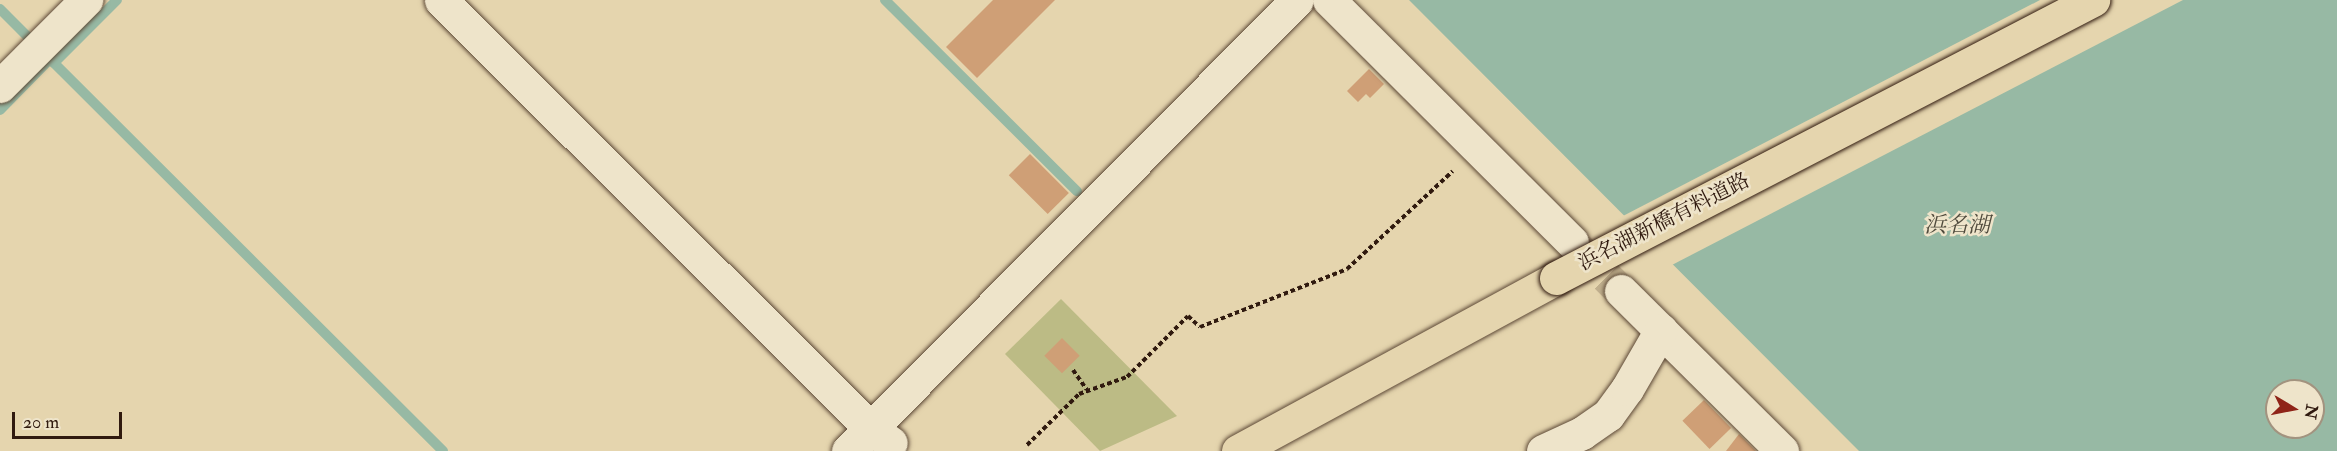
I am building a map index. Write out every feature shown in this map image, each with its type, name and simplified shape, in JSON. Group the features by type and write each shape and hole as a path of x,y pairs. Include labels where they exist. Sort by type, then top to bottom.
{"main road":[{"name":"浜名湖新橋有料道路","path":"1238,451 1556,278 2093,0"}],"street":[{"path":"0,86 86,0"},
{"path":"441,0 870,441 1297,0"},
{"path":"1329,0 1572,242"},
{"path":"1621,291 1782,451"},
{"path":"1543,451 1582,433 1608,415 1628,389 1661,330"}],"path":[{"path":"1028,445 1087,390 1127,377 1188,316 1200,327 1347,269 1478,148"},
{"path":"1073,370 1087,390"}],"shaded area":[{"path":"1061,299 1177,416 1100,451 1005,354"}],"water":[{"name":"浜名湖","path":"1409,0 2337,0 2337,451 1859,451"}],"pier":[{"path":"2040,0 2183,0 1670,266 1621,217"}],"building":[{"path":"993,0 1055,0 977,78 946,47"},
{"path":"1369,69 1384,84 1370,98 1366,94 1358,102 1347,91"},
{"path":"1030,154 1069,193 1048,214 1009,175"},
{"path":"1062,338 1080,356 1062,373 1044,356"},
{"path":"1704,400 1731,428 1710,449 1682,421"},
{"path":"1739,434 1756,451 1726,451"}],"waterway":[{"path":"54,63 117,0"},
{"path":"885,0 1077,191"},
{"path":"0,9 29,38"},
{"path":"48,57 443,451"},
{"path":"0,110 50,59"}],"tunnel":[{"path":"1572,242 1621,291"}]}
